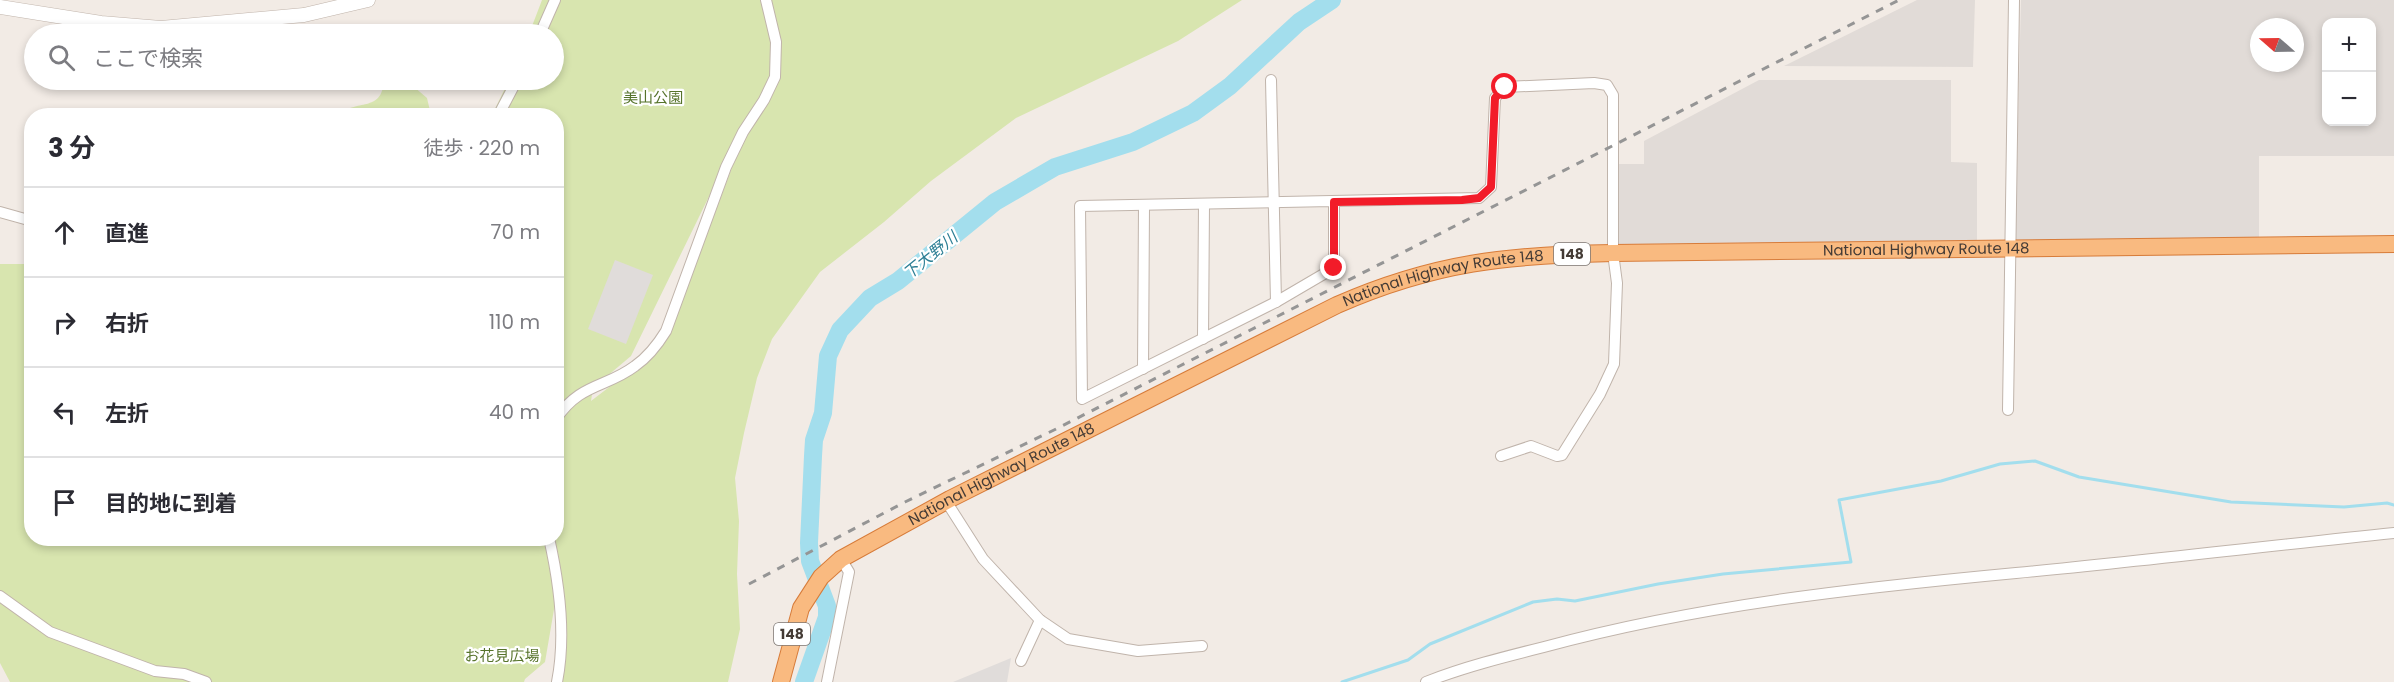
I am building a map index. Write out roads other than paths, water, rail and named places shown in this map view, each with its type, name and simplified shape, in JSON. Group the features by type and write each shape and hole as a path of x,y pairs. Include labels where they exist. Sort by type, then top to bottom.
{"highway":[{"name":"National Highway Route 148","path":"781,682 796,621 812,588 824,573 841,559 946,501 1371,290 1469,262 1507,257 1613,253 2394,244"}],"street":[{"path":"205,24 303,15 368,0"},
{"path":"544,24 555,0"},
{"path":"564,408 572,398 634,367 657,345 666,331 726,167 743,132 764,100 775,77 776,42 766,0"},
{"path":"2008,410 2014,0"},
{"path":"0,7 113,24"},
{"path":"1271,80 1276,302"},
{"path":"1334,202 1334,268 1276,302 1082,399 1080,206 1479,198 1491,187 1495,98 1505,87 1594,82 1606,86 1613,94 1613,253 1617,283 1614,364 1600,394 1562,455 1557,456 1531,446 1501,456"},
{"path":"502,108 512,90"},
{"path":"1203,339 1204,204"},
{"path":"1143,369 1144,205"},
{"path":"0,212 24,219"},
{"path":"946,501 983,560 1040,620 1068,639 1126,650 1202,646"},
{"path":"1426,682 1460,669 1576,638 1656,619 1736,605 1838,590 2394,533"},
{"path":"551,546 555,563 559,618 560,657 557,682"},
{"path":"826,682 849,572 841,559"},
{"path":"0,596 50,632 155,671 184,674 206,682"},
{"path":"1022,661 1040,620"}],"waterway":[{"name":"下大野川","path":"804,682 827,617 827,606 810,561 809,543 814,440 823,413 828,356 840,330 870,298 898,281 995,202 1055,167 1133,142 1193,113 1230,86 1299,22 1332,0"},
{"path":"1342,682 1408,660 1430,644 1533,602 1557,599 1575,601 1658,584 1723,574 1851,562 1839,500 1941,481 2000,464 2035,461 2079,477 2231,502 2344,507 2387,503 2394,505"}],"railway":[{"path":"749,584 905,502 1054,430 1899,0"}],"park label":[{"name":"美山公園","path":"653,98"},
{"name":"お花見広場","path":"502,656"}]}
